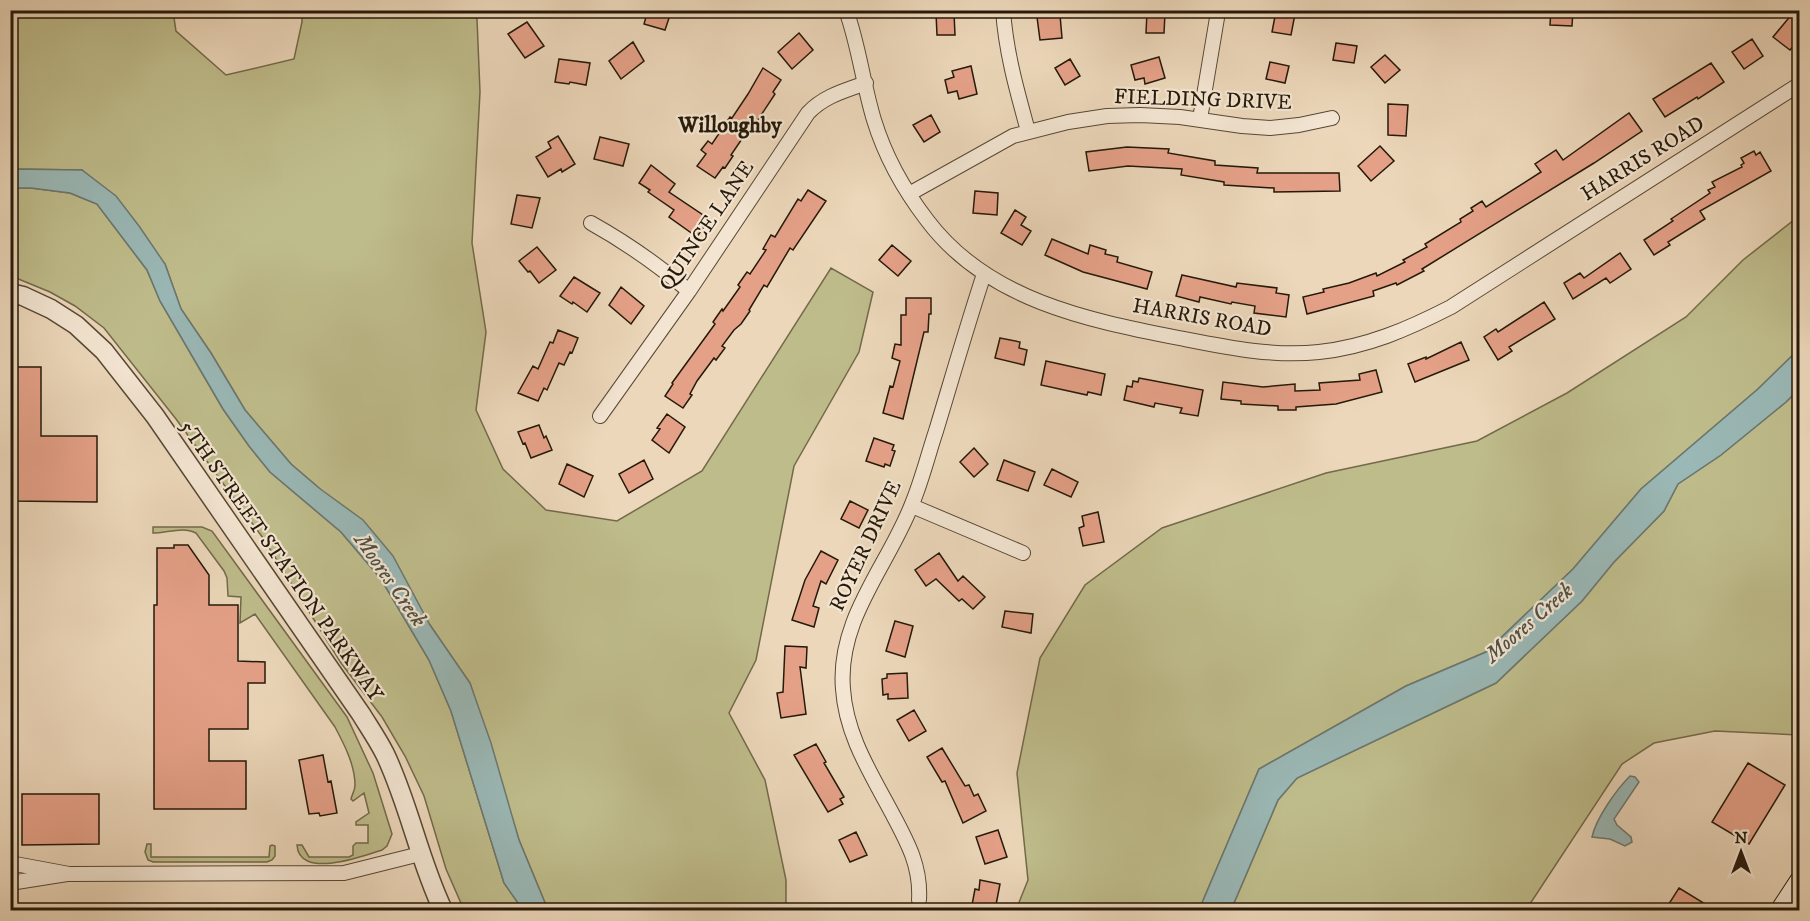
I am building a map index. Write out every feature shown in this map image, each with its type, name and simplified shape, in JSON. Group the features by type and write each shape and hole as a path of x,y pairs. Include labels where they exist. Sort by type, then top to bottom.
{"main road":[{"path":"1781,910 1800,881"}],"street":[{"name":"HARRIS ROAD","path":"846,10 883,147 927,221 946,242 984,274 1013,290 1070,313 1181,338 1250,351 1283,354 1352,347 1418,325 1451,307 1800,84"},
{"path":"1003,10 1012,78 1028,131"},
{"path":"1200,119 1218,12"},
{"name":"QUINCE LANE","path":"600,416 689,291 808,113 816,104 829,96 866,83"},
{"name":"FIELDING DRIVE","path":"909,194 1013,136 1068,122 1107,116 1140,115 1200,119 1270,128 1332,118"},
{"path":"591,223 658,265 689,291"},
{"name":"ROYER DRIVE","path":"919,900 920,886 913,853 856,744 845,712 842,688 844,654 856,612 912,506 984,274"},
{"name":"5TH STREET STATION PARKWAY","path":"10,293 23,296 51,309 76,325 104,351 155,416 361,714 378,743 399,787 432,888 443,910"},
{"path":"912,506 1023,553"},
{"path":"10,868 10,882 69,874 344,873 420,854"},
{"path":"10,863 69,874"}],"shaded area":[{"path":"11,11 173,11 176,31 226,75 294,59 302,22 302,11 472,11 477,19 480,92 472,243 486,332 476,410 503,469 546,510 617,521 702,471 831,268 873,292 859,352 794,466 756,660 729,713 765,780 786,880 786,910 548,910 519,840 470,683 430,625 319,488 291,464 245,410 181,309 165,264 82,170 11,169"},
{"path":"10,188 70,193 97,204 147,270 160,301 223,409 249,446 270,472 341,532 381,579 429,660 451,711 504,883 523,910 464,910 446,869 424,796 405,756 382,717 341,663 263,538 176,419 104,328 75,306 50,292 11,276"},
{"path":"1799,216 1799,349 1758,389 1641,489 1573,569 1486,652 1406,686 1259,769 1199,910 1016,910 1028,880 1017,773 1040,658 1085,585 1162,528 1326,473 1477,441 1567,393 1686,317 1743,260"},
{"path":"1799,389 1799,735 1715,731 1654,743 1622,764 1526,910 1231,910 1278,800 1297,778 1496,683 1582,601 1614,562 1664,511 1678,484 1721,455"},
{"path":"153,527 202,527 212,531 347,717 373,773 392,834 387,846 382,850 334,863 320,864 300,856 297,845 302,845 309,857 349,857 353,855 353,846 356,843 368,843 368,825 356,825 356,822 369,813 364,793 353,801 351,799 355,777 345,748 335,727 255,614 240,623 241,597 228,596 227,578 224,571 196,533 180,530 153,533"},
{"path":"147,844 151,844 151,857 269,857 272,845 275,846 275,856 267,862 153,862 148,860 145,852"}],"water":[{"name":"Moores Creek","path":"11,169 82,170 116,196 165,264 181,309 245,410 291,464 363,520 393,556 430,625 470,683 491,743 519,840 548,910 523,910 504,883 451,711 429,660 381,579 341,532 270,472 249,446 223,409 160,301 147,270 97,204 70,193 11,188"},
{"name":"Moores Creek","path":"1799,349 1799,389 1721,455 1678,484 1664,511 1614,562 1582,601 1496,683 1297,778 1278,800 1231,910 1199,910 1259,769 1406,686 1486,652 1573,569 1641,489 1758,389"},
{"path":"1630,776 1635,777 1639,782 1614,819 1617,825 1631,837 1632,842 1625,846 1610,839 1592,837 1608,804"}],"building":[{"path":"648,10 668,10 667,14 670,15 665,30 644,24"},
{"path":"1551,10 1573,10 1572,26 1550,25"},
{"path":"1276,11 1295,14 1291,35 1272,32"},
{"path":"1147,12 1165,13 1164,33 1146,33"},
{"path":"936,13 954,13 955,35 937,35"},
{"path":"1792,14 1800,20 1800,39 1790,50 1773,37"},
{"path":"1060,15 1062,38 1040,40 1037,17"},
{"path":"527,22 544,46 525,58 508,34"},
{"path":"799,33 813,50 792,69 778,52"},
{"path":"1752,39 1763,56 1744,69 1732,52"},
{"path":"633,42 644,61 621,79 609,61"},
{"path":"1336,43 1357,46 1354,63 1333,60"},
{"path":"1385,55 1400,70 1385,83 1371,67"},
{"path":"1159,57 1165,78 1145,84 1144,78 1135,80 1131,65"},
{"path":"559,59 590,63 586,85 555,82"},
{"path":"1070,59 1080,76 1065,85 1055,68"},
{"path":"1270,62 1289,66 1285,83 1266,79"},
{"path":"1711,63 1724,82 1665,117 1653,99"},
{"path":"971,66 977,94 959,99 957,91 948,93 945,80 954,77 952,71"},
{"path":"763,68 781,80 773,92 775,94 750,132 748,130 731,155 733,156 725,168 723,167 715,178 697,166 706,154 701,150 708,141 712,144 730,117 732,118"},
{"path":"1388,104 1408,105 1406,136 1388,135"},
{"path":"1629,113 1642,131 1422,269 1424,271 1397,285 1396,283 1373,291 1374,296 1307,314 1303,297 1324,292 1323,289 1376,273 1377,276 1405,262 1403,260 1427,247 1425,244 1461,222 1460,219 1473,211 1471,208 1482,201 1486,207 1541,172 1535,164 1556,150 1563,160"},
{"path":"931,115 940,132 924,142 913,125"},
{"path":"558,136 575,164 548,177 536,157 551,148 548,142"},
{"path":"600,137 629,144 623,166 594,159"},
{"path":"1380,146 1394,161 1371,181 1358,166"},
{"path":"1127,147 1169,149 1168,153 1215,161 1215,165 1258,168 1257,173 1339,173 1340,191 1274,192 1274,188 1224,185 1224,182 1181,175 1182,169 1128,166 1089,171 1086,152"},
{"path":"1754,151 1756,155 1760,152 1771,171 1700,211 1705,219 1668,242 1670,245 1654,255 1644,240 1710,193 1708,190 1715,187 1712,182 1742,167 1744,163 1741,158"},
{"path":"651,165 675,184 669,192 709,219 697,237 669,217 674,210 639,183"},
{"path":"808,190 826,201 793,250 790,248 767,287 764,285 741,324 722,346 725,348 716,360 714,358 697,381 690,394 692,395 683,408 665,396 672,383 715,324 713,322 722,309 723,311 740,287 738,285 747,272 750,274 766,250 763,249 771,235 775,237 798,199 801,201"},
{"path":"975,191 998,193 997,215 973,213"},
{"path":"517,195 540,198 532,228 511,224"},
{"path":"1015,210 1026,217 1021,225 1031,231 1022,245 1001,233"},
{"path":"1052,239 1088,254 1090,245 1106,250 1105,254 1118,257 1117,262 1152,272 1147,289 1083,272 1045,255"},
{"path":"892,245 911,261 898,276 879,260"},
{"path":"537,247 556,270 539,283 519,261"},
{"path":"1620,253 1631,269 1610,283 1606,278 1573,299 1564,283 1580,273 1584,278"},
{"path":"1182,275 1236,287 1237,283 1277,288 1276,293 1289,295 1286,317 1254,313 1255,306 1232,302 1231,304 1200,297 1199,302 1176,296"},
{"path":"574,277 600,293 587,312 560,296"},
{"path":"621,287 644,306 631,324 609,305"},
{"path":"906,298 931,298 931,314 929,314 928,332 924,332 903,419 883,413 900,361 892,358 895,344 901,345 901,315 906,315"},
{"path":"1544,302 1555,319 1509,347 1512,351 1498,360 1484,337 1496,329 1498,332"},
{"path":"558,330 578,338 572,353 570,352 564,365 559,363 547,390 544,388 538,401 518,393 533,366 538,369"},
{"path":"1000,338 1020,342 1019,348 1027,350 1024,365 995,358"},
{"path":"1461,342 1469,360 1415,382 1408,364 1426,357 1426,359"},
{"path":"1046,361 1105,374 1101,395 1088,392 1087,395 1041,385"},
{"path":"10,367 41,367 41,436 97,436 97,502 10,501"},
{"path":"1376,370 1382,392 1336,404 1296,407 1296,410 1278,410 1278,406 1241,404 1241,401 1221,399 1223,382 1263,387 1295,384 1295,391 1320,390 1319,383 1360,380 1359,374"},
{"path":"1139,378 1203,390 1198,416 1180,413 1182,408 1155,403 1154,407 1124,400 1127,386 1132,387 1133,381 1138,382"},
{"path":"667,414 685,427 669,453 652,440"},
{"path":"539,425 552,450 531,458 518,432"},
{"path":"874,438 894,445 892,450 895,451 890,466 885,464 884,467 866,461"},
{"path":"974,448 988,464 974,477 960,462"},
{"path":"644,460 653,479 629,493 619,474"},
{"path":"1004,460 1035,472 1028,491 997,480"},
{"path":"567,464 593,476 584,497 559,484"},
{"path":"1052,469 1078,482 1071,497 1044,485"},
{"path":"850,501 868,510 859,528 841,519"},
{"path":"1098,512 1104,542 1083,546 1079,528 1084,526 1082,516"},
{"path":"174,545 188,545 209,575 209,605 238,605 238,661 265,662 265,683 248,683 248,729 209,729 209,761 246,761 246,809 154,809 154,605 157,605 157,548 174,548"},
{"path":"821,551 838,560 826,584 821,581 813,606 819,608 814,627 792,620 805,580"},
{"path":"939,553 958,581 963,576 985,597 973,609 962,599 959,601 936,579 926,586 915,570"},
{"path":"1005,611 1033,614 1031,633 1002,627"},
{"path":"895,621 913,626 905,657 886,651"},
{"path":"785,646 807,647 806,668 800,667 806,714 781,718 777,693 783,692"},
{"path":"907,673 908,698 888,699 888,694 883,695 882,679 887,678 887,674"},
{"path":"914,710 926,731 909,741 897,720"},
{"path":"816,744 826,762 824,763 844,797 840,799 843,804 828,812 794,755"},
{"path":"942,748 965,786 969,785 974,796 978,794 986,811 963,823 945,781 942,782 927,757"},
{"path":"323,755 337,813 320,816 319,813 309,814 299,760"},
{"path":"1748,763 1785,785 1749,844 1712,822"},
{"path":"22,794 99,794 99,844 22,845"},
{"path":"998,830 1007,857 985,864 976,837"},
{"path":"856,832 867,855 850,862 839,840"},
{"path":"980,880 1000,884 995,910 972,905 975,889 979,890"},
{"path":"1679,888 1715,910 1665,910"}],"district":[{"name":"Willoughby","path":"730,125"}]}
